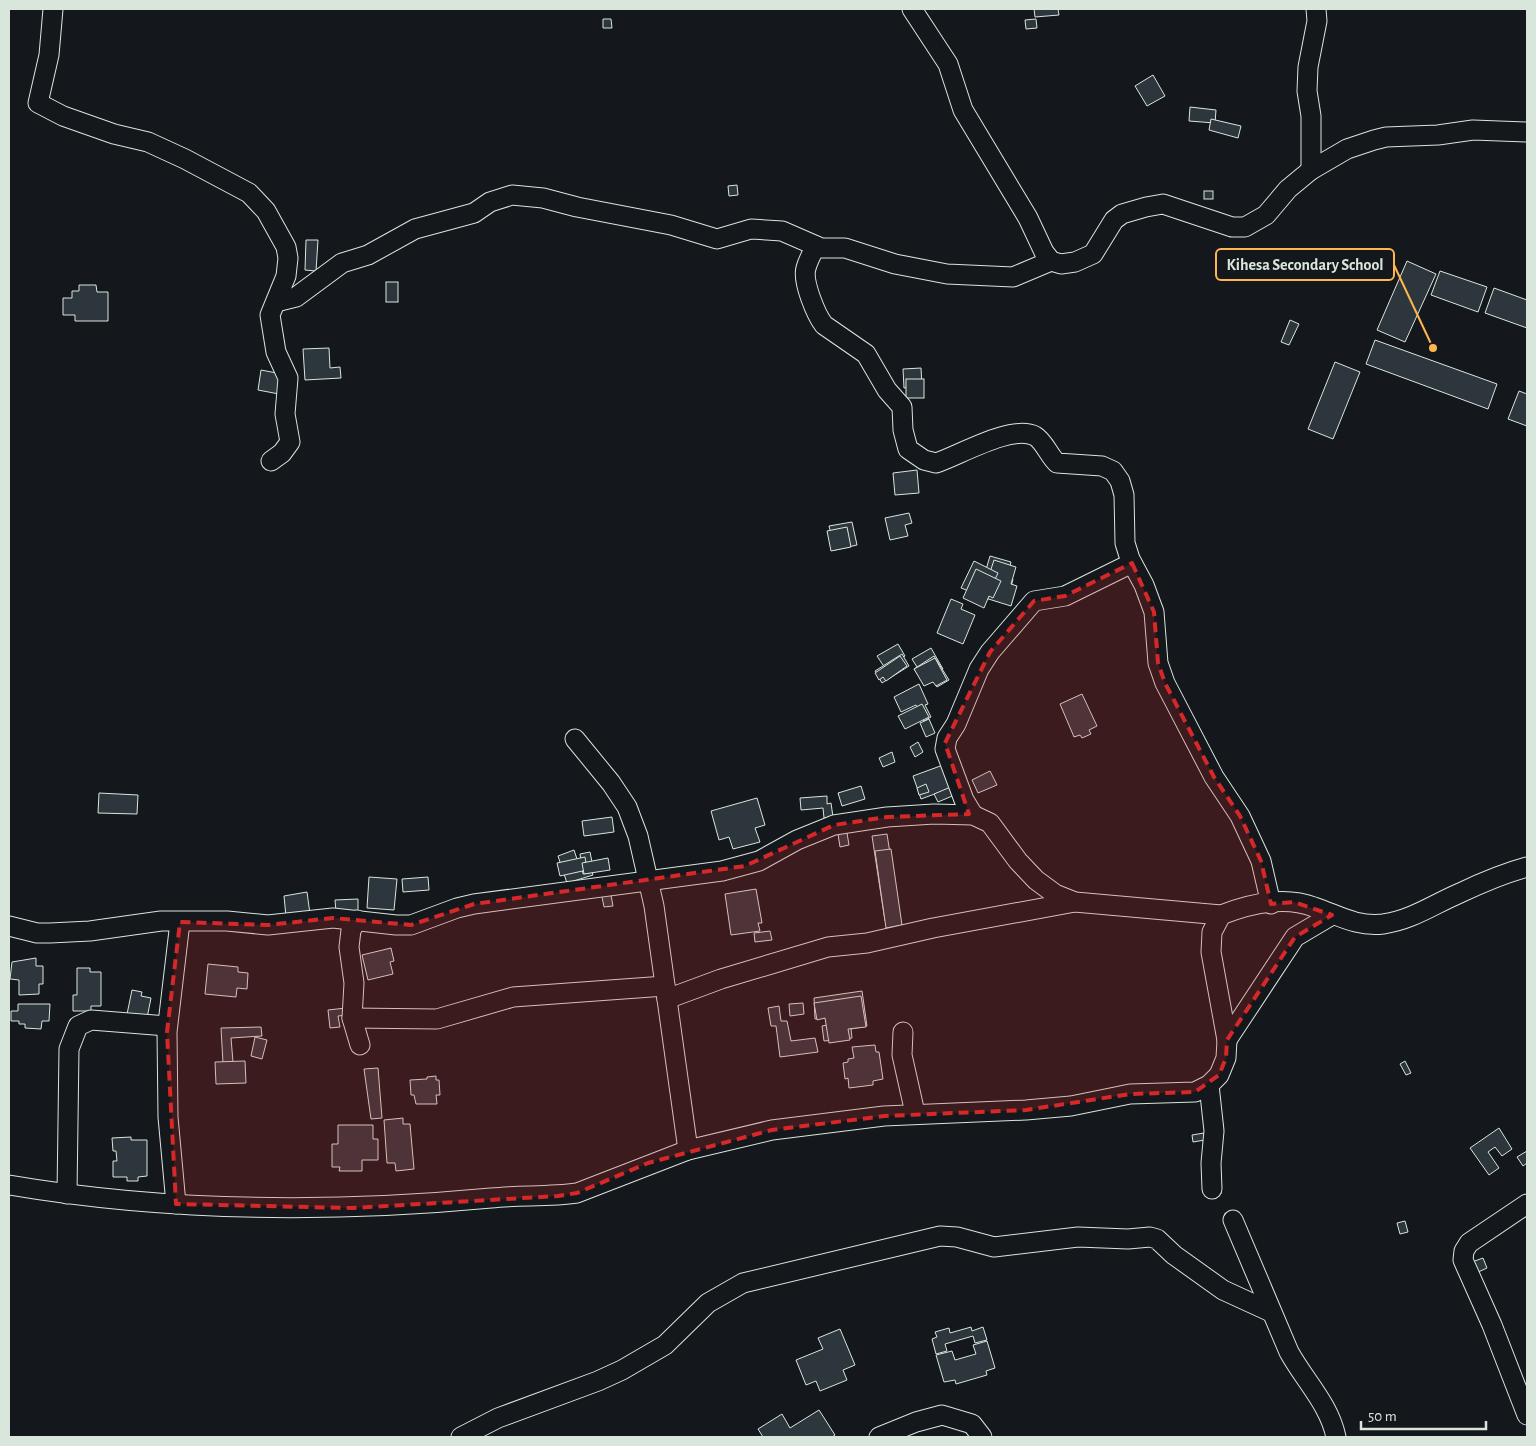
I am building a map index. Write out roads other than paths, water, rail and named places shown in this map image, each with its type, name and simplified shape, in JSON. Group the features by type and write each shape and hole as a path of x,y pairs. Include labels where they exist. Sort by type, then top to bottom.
{"street":[{"path":"52,9 48,55 38,103 63,116 114,134 148,142 249,193 266,211 286,247 286,276 270,315 276,352 288,378 285,414 290,442 282,453 271,461"},
{"path":"912,9 948,64 963,110 1028,218 1039,243 1051,261"},
{"path":"1311,170 1311,116 1307,91 1308,67 1317,21 1316,9"},
{"path":"276,302 296,297 342,263 368,255 415,229 474,213 490,202 512,195 543,198 577,207 671,226 717,239 742,231 762,229 787,233 816,246 845,248 895,264 947,274 1013,277 1051,261 1067,264 1093,254 1114,220 1134,210 1163,204 1232,227 1245,227 1266,215 1288,189 1311,170 1347,149 1386,138 1438,135 1473,130 1527,132"},
{"path":"816,246 805,269 804,278 819,319 836,334 862,350 887,390 900,403 902,430 908,449 924,460 936,463 983,442 1024,432 1037,437 1047,452 1060,464 1093,463 1111,469 1120,482 1124,495 1125,544 1152,607 1158,663 1165,683 1214,778 1240,816 1261,861 1271,904"},
{"path":"973,815 964,800 945,749 945,743 956,724 973,680 990,652 1034,601 1065,596 1132,563"},
{"path":"575,739 611,783 627,807 638,836 650,882 683,1100 688,1150"},
{"path":"9,926 37,933 50,933 90,931 143,923 227,921 268,925 333,918 396,925 411,924 474,904 650,882 745,866 759,861 797,840 834,825 887,817 934,814 973,815 990,824 1018,861 1036,880 1055,894 1075,902"},
{"path":"352,1018 436,1019 513,997 666,993 721,979 828,947 867,943 933,928 1075,902 1221,915 1241,907 1294,902 1314,907 1347,921 1367,925 1384,924 1428,910 1459,893 1527,867"},
{"path":"9,1185 67,1194 176,1204 352,1208 503,1197 558,1196 577,1193 612,1180 648,1163 688,1150 772,1130 914,1114 1026,1110 1070,1106 1130,1094 1195,1092 1209,1085 1219,1075 1226,1058 1227,1040 1211,952 1212,932 1221,915"},
{"path":"1227,1040 1295,937 1332,915"},
{"path":"357,920 349,938 354,983 352,1018 360,1044"},
{"path":"176,1204 168,1117 167,1026 180,922"},
{"path":"67,1194 69,1048 78,1026 91,1020 167,1026"},
{"path":"903,1032 902,1055 914,1114"},
{"path":"1209,1085 1214,1131 1211,1163 1212,1189"},
{"path":"1527,1204 1469,1243 1464,1250 1463,1260 1492,1325 1527,1415"},
{"path":"1233,1220 1271,1312 1300,1372 1322,1401 1333,1421 1336,1437"},
{"path":"461,1437 498,1418 598,1381 622,1370 665,1345 708,1303 743,1283 940,1236 957,1237 988,1247 1078,1237 1150,1237 1157,1239 1174,1255 1217,1287 1271,1312"},
{"path":"879,1437 916,1422 942,1415 972,1424 982,1437"}],"place":[{"name":"Kihesa Secondary School","path":"1433,348"}]}
